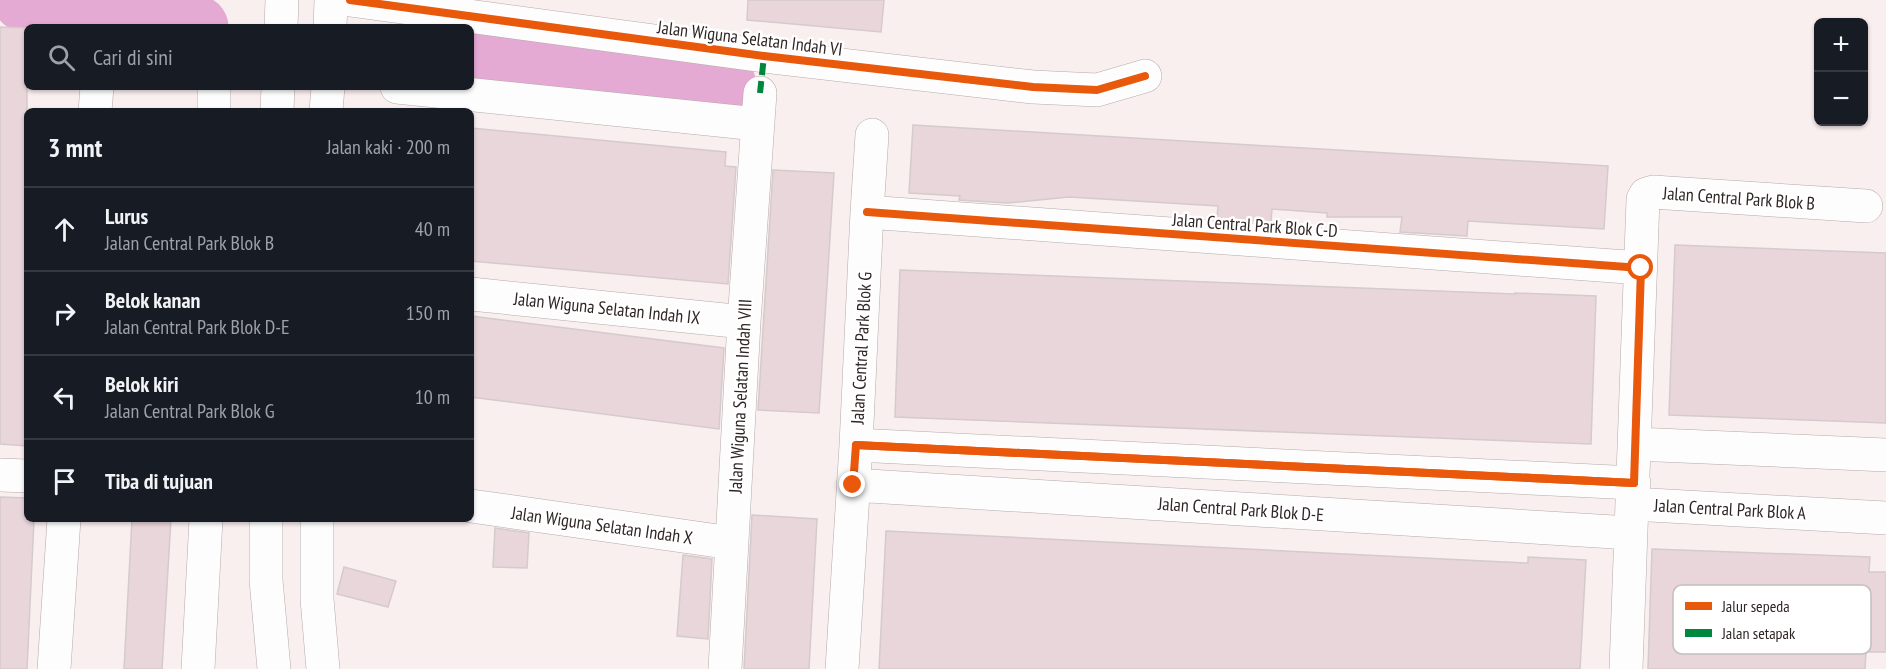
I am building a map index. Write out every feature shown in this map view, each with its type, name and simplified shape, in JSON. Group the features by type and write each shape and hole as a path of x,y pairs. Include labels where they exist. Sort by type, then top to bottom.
{"street":[{"name":"Jalan Wiguna Selatan Indah VI","path":"336,10 466,24"},
{"name":"Jalan Wiguna Selatan Indah VI","path":"474,25 1033,87 1097,90 1145,76"},
{"path":"95,108 97,90"},
{"path":"214,90 214,108"},
{"path":"277,108 278,90"},
{"path":"326,108 328,90"},
{"name":"Jalan Wiguna Selatan Indah VIII","path":"449,90 759,108 744,322 725,669"},
{"name":"Jalan Central Park Blok G","path":"842,669 872,135"},
{"name":"Jalan Central Park Blok B","path":"1632,507 1643,199 1646,194 1653,192 1866,206"},
{"name":"Jalan Central Park Blok C-D","path":"867,212 1641,268"},
{"name":"Jalan Wiguna Selatan Indah IX","path":"474,294 744,322"},
{"path":"1635,444 1886,455"},
{"path":"856,445 1632,507 1626,669"},
{"path":"0,475 24,476"},
{"name":"Jalan Central Park Blok D-E","path":"853,485 1632,507"},
{"name":"Jalan Wiguna Selatan Indah X","path":"474,506 732,543"},
{"name":"Jalan Central Park Blok A","path":"1632,507 1886,518"},
{"path":"54,669 64,522"},
{"path":"198,669 206,522"},
{"path":"266,522 266,580 274,669"},
{"path":"317,522 317,599 323,669"}],"building":[{"path":"748,0 884,0 881,32 747,20"},
{"path":"0,27 24,28 24,90 27,90 27,108 24,108 24,446 0,444"},
{"path":"913,125 1608,166 1604,229 1468,221 1467,236 1400,232 1402,217 1327,217 1327,213 1272,209 1271,222 1217,218 1218,206 1069,197 1007,203 959,200 960,196 909,193"},
{"path":"474,128 726,152 725,166 736,167 728,284 474,261"},
{"path":"773,170 834,173 819,413 758,410"},
{"path":"1675,245 1886,253 1886,423 1669,415"},
{"path":"900,270 1596,296 1591,444 895,417"},
{"path":"474,316 724,348 719,429 474,397"},
{"path":"0,497 24,498 24,522 34,522 27,669 0,669"},
{"path":"752,515 817,519 809,669 744,669"},
{"path":"132,522 171,522 162,669 124,669"},
{"path":"495,528 529,533 527,568 493,567"},
{"path":"886,531 1528,563 1528,557 1586,560 1580,669 879,669"},
{"path":"1652,549 1870,557 1869,572 1886,572 1886,652 1871,652 1871,585 1673,585 1673,654 1866,654 1865,669 1648,669"},
{"path":"683,555 712,559 708,639 677,636"},
{"path":"344,567 396,581 388,607 337,594"}],"waterway":[{"path":"24,0 178,24"},
{"path":"474,56 725,85"}],"marked path":[{"path":"760,93 764,56"}],"cycle path":[{"path":"350,0 764,56 1033,87 1097,90 1145,76"},
{"path":"867,212 1641,268"},
{"path":"856,445 1634,483"}],"route":[{"path":"853,485 856,445 1634,483 1641,268"}]}
